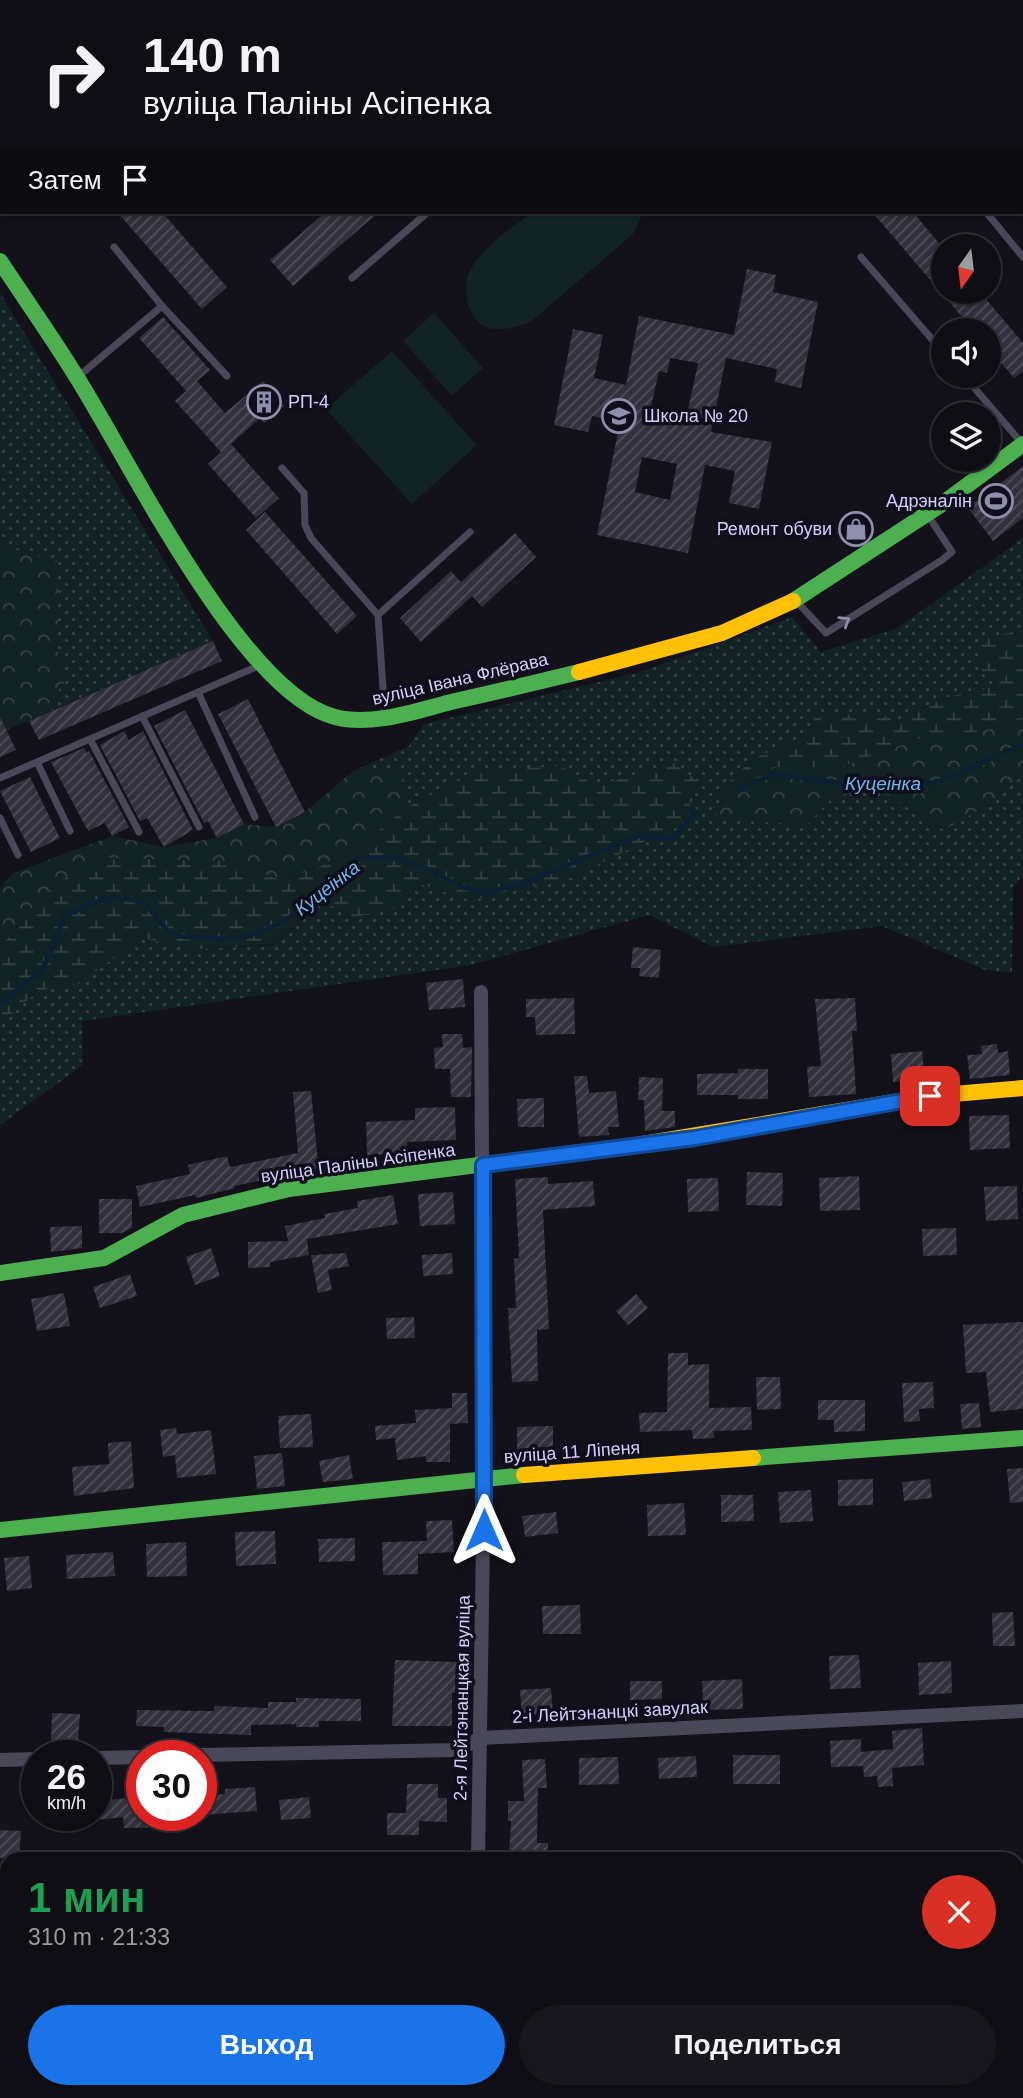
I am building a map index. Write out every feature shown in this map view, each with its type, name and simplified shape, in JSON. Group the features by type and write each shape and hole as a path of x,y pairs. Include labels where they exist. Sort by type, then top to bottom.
{"street":[{"name":"вуліца Івана Флёрава","path":"0,261 77,377 141,489 205,588 260,666 293,697 322,713 359,720 385,718 722,633 795,600 927,514 1023,444"},
{"name":"2-я Лейтэнанцкая вуліца","path":"478,1852 484,1478 481,992"},
{"name":"вуліца Паліны Асіпенка","path":"0,1273 104,1258 183,1215 289,1189 695,1138 930,1096 1023,1088"},
{"name":"вуліца 11 Ліпеня","path":"0,1530 484,1478 1023,1438"},
{"name":"2-і Лейтэнанцкі завулак","path":"217,1755 457,1750 481,1738 1023,1712"},
{"path":"0,1760 21,1759"}],"lane":[{"path":"352,278 426,214"},
{"path":"988,214 1023,257"},
{"path":"114,247 162,306 227,376"},
{"path":"860,257 931,338"},
{"path":"77,377 162,306"},
{"path":"974,388 1023,444"},
{"path":"282,468 304,493 304,525 311,538 378,614 385,718"},
{"path":"795,600 826,633 942,560 952,552 927,514"},
{"path":"378,614 470,532"},
{"path":"0,778 260,666"},
{"path":"198,692 255,817"},
{"path":"142,716 200,827"},
{"path":"90,739 139,832"},
{"path":"37,762 70,831"},
{"path":"0,818 18,855"}],"green space":[{"path":"530,214 643,214 633,234 532,321 505,329 486,327 473,316 466,290 469,273 474,264 497,240"},
{"path":"0,293 213,641 39,716 68,678 58,652 58,561 0,546"},
{"path":"434,313 483,368 452,396 403,341"},
{"path":"392,351 477,445 412,504 326,409"},
{"path":"1023,538 1023,637 1010,633 980,639 998,686 948,697 900,719 817,712 808,734 753,759 726,785 716,818 807,825 830,800 875,787 944,830 990,804 1023,772 1023,875 1013,887 1012,973 985,970 882,926 714,947 649,915 471,965 82,1021 83,1065 0,1125 0,1024 37,992 59,985 78,984 136,936 191,950 274,945 323,902 400,908 419,884 471,900 573,877 681,823 674,763 597,786 560,766 478,772 405,808 401,769 353,771 409,746 424,724 640,672 792,617 821,652 898,628"},
{"path":"0,546 58,561 58,652 68,678 39,716 0,733"},
{"path":"1010,633 1023,637 1023,719 964,735 926,736 840,767 778,767 726,785 753,759 808,734 817,712 900,719 948,697 997,686 982,673 980,638"},
{"path":"1023,719 1023,772 990,804 944,830 875,787 830,800 807,825 716,819 726,785 778,767 840,767 926,736 964,735"},
{"path":"674,763 700,783 682,823 573,877 471,900 419,884 400,908 353,917 323,902 274,944 191,950 136,936 129,948 78,984 59,985 37,992 0,1024 0,948 53,884 106,858 229,861 283,881 353,853 405,808 477,772 560,766 597,786"},
{"path":"401,769 405,808 353,853 282,881 229,861 53,884 0,948 0,887 13,873 112,836 164,847 217,838 244,824 276,827 305,812 353,771"}],"building":[{"path":"119,214 164,214 227,287 202,309"},
{"path":"324,214 377,214 293,286 270,260"},
{"path":"874,214 915,214 931,234 931,281"},
{"path":"747,269 776,275 773,292 818,302 801,388 775,382 777,369 726,358 711,432 772,442 759,509 729,503 735,471 705,465 688,553 597,535 620,422 592,416 588,432 554,425 573,329 603,335 594,378 626,385 639,316 734,335","holes":["670,358 698,363 687,415 651,407 659,371 667,373","642,457 677,464 670,500 635,492"]},
{"path":"951,304 990,304 1023,343 1023,371 1014,378 1001,362 1001,318 963,318"},
{"path":"163,317 210,370 197,381 225,413 263,381 284,406 264,423 260,418 231,444 279,498 256,518 208,464 221,452 175,401 186,391 139,338"},
{"path":"1023,466 1023,518 993,541 968,508"},
{"path":"265,512 357,616 337,634 246,530"},
{"path":"515,533 536,557 482,607 472,596 421,642 400,618 451,571 461,582"},
{"path":"213,641 222,661 39,740 29,721"},
{"path":"248,699 305,812 276,827 218,714"},
{"path":"185,710 244,824 217,838 208,821 204,823 154,726"},
{"path":"0,717 16,750 0,757"},
{"path":"124,731 129,740 143,731 193,830 164,847 147,818 140,821 100,745"},
{"path":"84,748 87,753 89,751 129,827 112,836 105,823 88,831 51,762"},
{"path":"30,777 60,838 31,852 0,791"},
{"path":"633,947 661,950 659,978 639,976 640,968 631,968"},
{"path":"463,979 465,1007 429,1010 426,983"},
{"path":"574,998 575,1034 536,1035 535,1017 526,1017 526,999"},
{"path":"855,998 857,1031 852,1031 856,1094 809,1097 807,1067 821,1066 815,999"},
{"path":"442,1034 462,1034 463,1048 472,1047 471,1097 451,1097 450,1069 435,1069 434,1048 443,1047"},
{"path":"997,1044 998,1053 1008,1051 1010,1075 970,1079 967,1055 982,1054 981,1046"},
{"path":"922,1051 925,1080 893,1082 891,1054"},
{"path":"738,1069 768,1069 768,1099 738,1099 738,1095 697,1095 697,1074 738,1073"},
{"path":"574,1076 587,1076 589,1093 616,1091 619,1127 608,1127 609,1135 579,1137"},
{"path":"639,1077 663,1078 662,1111 675,1111 675,1127 645,1131 644,1100 638,1100"},
{"path":"311,1091 319,1172 287,1175 234,1186 235,1188 196,1198 195,1195 140,1207 136,1186 190,1174 188,1165 227,1156 230,1167 298,1153 293,1092"},
{"path":"544,1098 544,1127 518,1127 517,1099"},
{"path":"455,1107 456,1140 407,1142 407,1154 367,1155 366,1122 415,1120 415,1108"},
{"path":"1009,1115 1010,1148 970,1150 969,1116"},
{"path":"747,1172 783,1173 782,1206 746,1205"},
{"path":"859,1176 860,1210 820,1211 819,1178"},
{"path":"548,1177 548,1184 593,1181 595,1206 543,1210 549,1329 537,1330 538,1381 512,1382 508,1308 516,1308 514,1259 519,1258 515,1179"},
{"path":"718,1178 719,1211 688,1212 687,1179"},
{"path":"1017,1186 1018,1219 986,1221 984,1187"},
{"path":"453,1192 455,1224 420,1226 418,1194"},
{"path":"393,1195 398,1224 307,1239 309,1255 270,1262 270,1267 248,1268 248,1242 288,1241 285,1226 325,1218 324,1214 358,1208 357,1201"},
{"path":"99,1199 132,1199 132,1228 122,1233 99,1233"},
{"path":"82,1226 82,1248 51,1252 50,1227"},
{"path":"956,1228 957,1255 923,1256 922,1229"},
{"path":"211,1248 220,1276 195,1285 186,1257"},
{"path":"346,1253 349,1266 328,1270 332,1290 318,1293 311,1255"},
{"path":"452,1253 453,1274 423,1276 422,1255"},
{"path":"130,1274 137,1296 100,1308 93,1287"},
{"path":"64,1293 70,1326 37,1331 31,1299"},
{"path":"636,1294 648,1308 628,1325 616,1311"},
{"path":"414,1317 415,1338 387,1339 386,1318"},
{"path":"1023,1322 1023,1409 990,1412 986,1372 966,1373 963,1325"},
{"path":"668,1353 688,1353 688,1365 709,1364 709,1408 751,1407 752,1430 714,1431 714,1438 693,1439 692,1430 640,1432 639,1413 667,1412"},
{"path":"756,1377 780,1377 781,1409 757,1410"},
{"path":"933,1382 934,1408 919,1409 920,1421 904,1422 902,1383"},
{"path":"452,1393 467,1393 468,1423 450,1424 450,1462 426,1462 426,1456 397,1460 395,1438 376,1440 375,1426 416,1423 415,1410 452,1408"},
{"path":"818,1400 865,1400 865,1431 834,1432 834,1420 818,1420"},
{"path":"979,1403 981,1427 962,1429 960,1404"},
{"path":"311,1414 313,1447 280,1448 278,1416"},
{"path":"553,1426 553,1455 517,1455 517,1427"},
{"path":"176,1428 177,1434 211,1430 216,1474 177,1478 175,1455 163,1457 160,1430"},
{"path":"131,1441 134,1488 74,1496 72,1467 109,1464 108,1443"},
{"path":"282,1453 285,1486 257,1489 254,1456"},
{"path":"349,1455 353,1479 323,1482 319,1461"},
{"path":"1023,1468 1023,1502 1010,1503 1007,1469"},
{"path":"873,1479 873,1505 838,1506 838,1480"},
{"path":"930,1479 932,1498 904,1501 902,1482"},
{"path":"811,1490 813,1521 780,1523 778,1492"},
{"path":"721,1495 753,1495 754,1521 721,1522"},
{"path":"684,1503 686,1535 648,1536 647,1505"},
{"path":"556,1512 558,1533 525,1537 522,1516"},
{"path":"452,1520 454,1552 418,1554 418,1574 383,1575 382,1542 427,1541 426,1521"},
{"path":"275,1531 276,1564 236,1566 235,1532"},
{"path":"355,1538 355,1561 319,1562 318,1539"},
{"path":"186,1542 187,1576 147,1577 146,1544"},
{"path":"113,1552 115,1576 67,1579 66,1555"},
{"path":"29,1556 32,1588 7,1591 4,1558"},
{"path":"580,1605 581,1634 543,1634 542,1606"},
{"path":"1013,1612 1015,1646 993,1646 992,1613"},
{"path":"859,1655 861,1688 830,1689 829,1656"},
{"path":"395,1660 457,1662 457,1693 452,1693 452,1726 392,1726"},
{"path":"951,1661 952,1693 919,1695 918,1663"},
{"path":"742,1679 743,1709 703,1710 702,1681"},
{"path":"630,1681 662,1681 662,1699 630,1700"},
{"path":"551,1688 553,1714 522,1715 520,1690"},
{"path":"296,1698 361,1699 361,1721 319,1721 319,1727 296,1727 296,1724 251,1725 251,1735 164,1732 164,1727 136,1726 137,1710 214,1711 215,1706 268,1708 268,1702 296,1702"},
{"path":"52,1713 80,1714 78,1740 51,1740"},
{"path":"922,1728 924,1765 892,1768 893,1786 878,1787 877,1776 864,1777 863,1766 831,1767 830,1741 861,1739 861,1752 893,1749 892,1731"},
{"path":"733,1755 780,1755 780,1784 733,1784"},
{"path":"696,1756 697,1777 659,1779 658,1758"},
{"path":"618,1757 619,1784 579,1785 579,1758"},
{"path":"545,1759 547,1788 538,1788 537,1843 548,1843 547,1852 509,1852 511,1821 508,1821 508,1801 524,1801 522,1760"},
{"path":"407,1784 438,1784 438,1798 447,1798 447,1822 419,1821 419,1835 387,1835 387,1813 406,1813"},
{"path":"255,1787 257,1811 217,1814 217,1795 225,1794 225,1789"},
{"path":"309,1797 311,1818 281,1820 279,1800"},
{"path":"126,1798 126,1828 123,1817 112,1818 112,1800"},
{"path":"0,1830 21,1831 19,1852 0,1852"}],"waterway":[{"name":"Куцеінка","path":"739,790 773,774 838,783 936,783 1023,745"},
{"name":"Куцеінка","path":"0,1003 42,971 65,916 105,900 126,898 137,901 146,906 166,929 176,935 228,939 250,935 289,918 324,891 358,859 396,858 428,869 461,887 484,893 519,885 638,836 673,838 695,811"}],"traffic: fast":[{"path":"0,261 76,376 190,569 226,621 263,666 299,699 335,717 350,720 380,719 579,672"},
{"path":"793,601 942,504 1023,444"},
{"path":"0,1273 104,1258 183,1215 289,1189 637,1145"},
{"path":"753,1458 1023,1438"},
{"path":"0,1530 524,1475"}],"traffic: slow":[{"path":"579,672 722,633 793,601"},
{"path":"637,1145 930,1096 1023,1088"},
{"path":"524,1475 753,1458"}],"place":[{"name":"РП-4","path":"264,402"},
{"name":"Школа № 20","path":"619,416"},
{"name":"Адрэналін","path":"996,501"},
{"name":"Ремонт обуви","path":"856,529"}],"route":[{"path":"484,1530 483,1165 695,1138 930,1096"}]}
